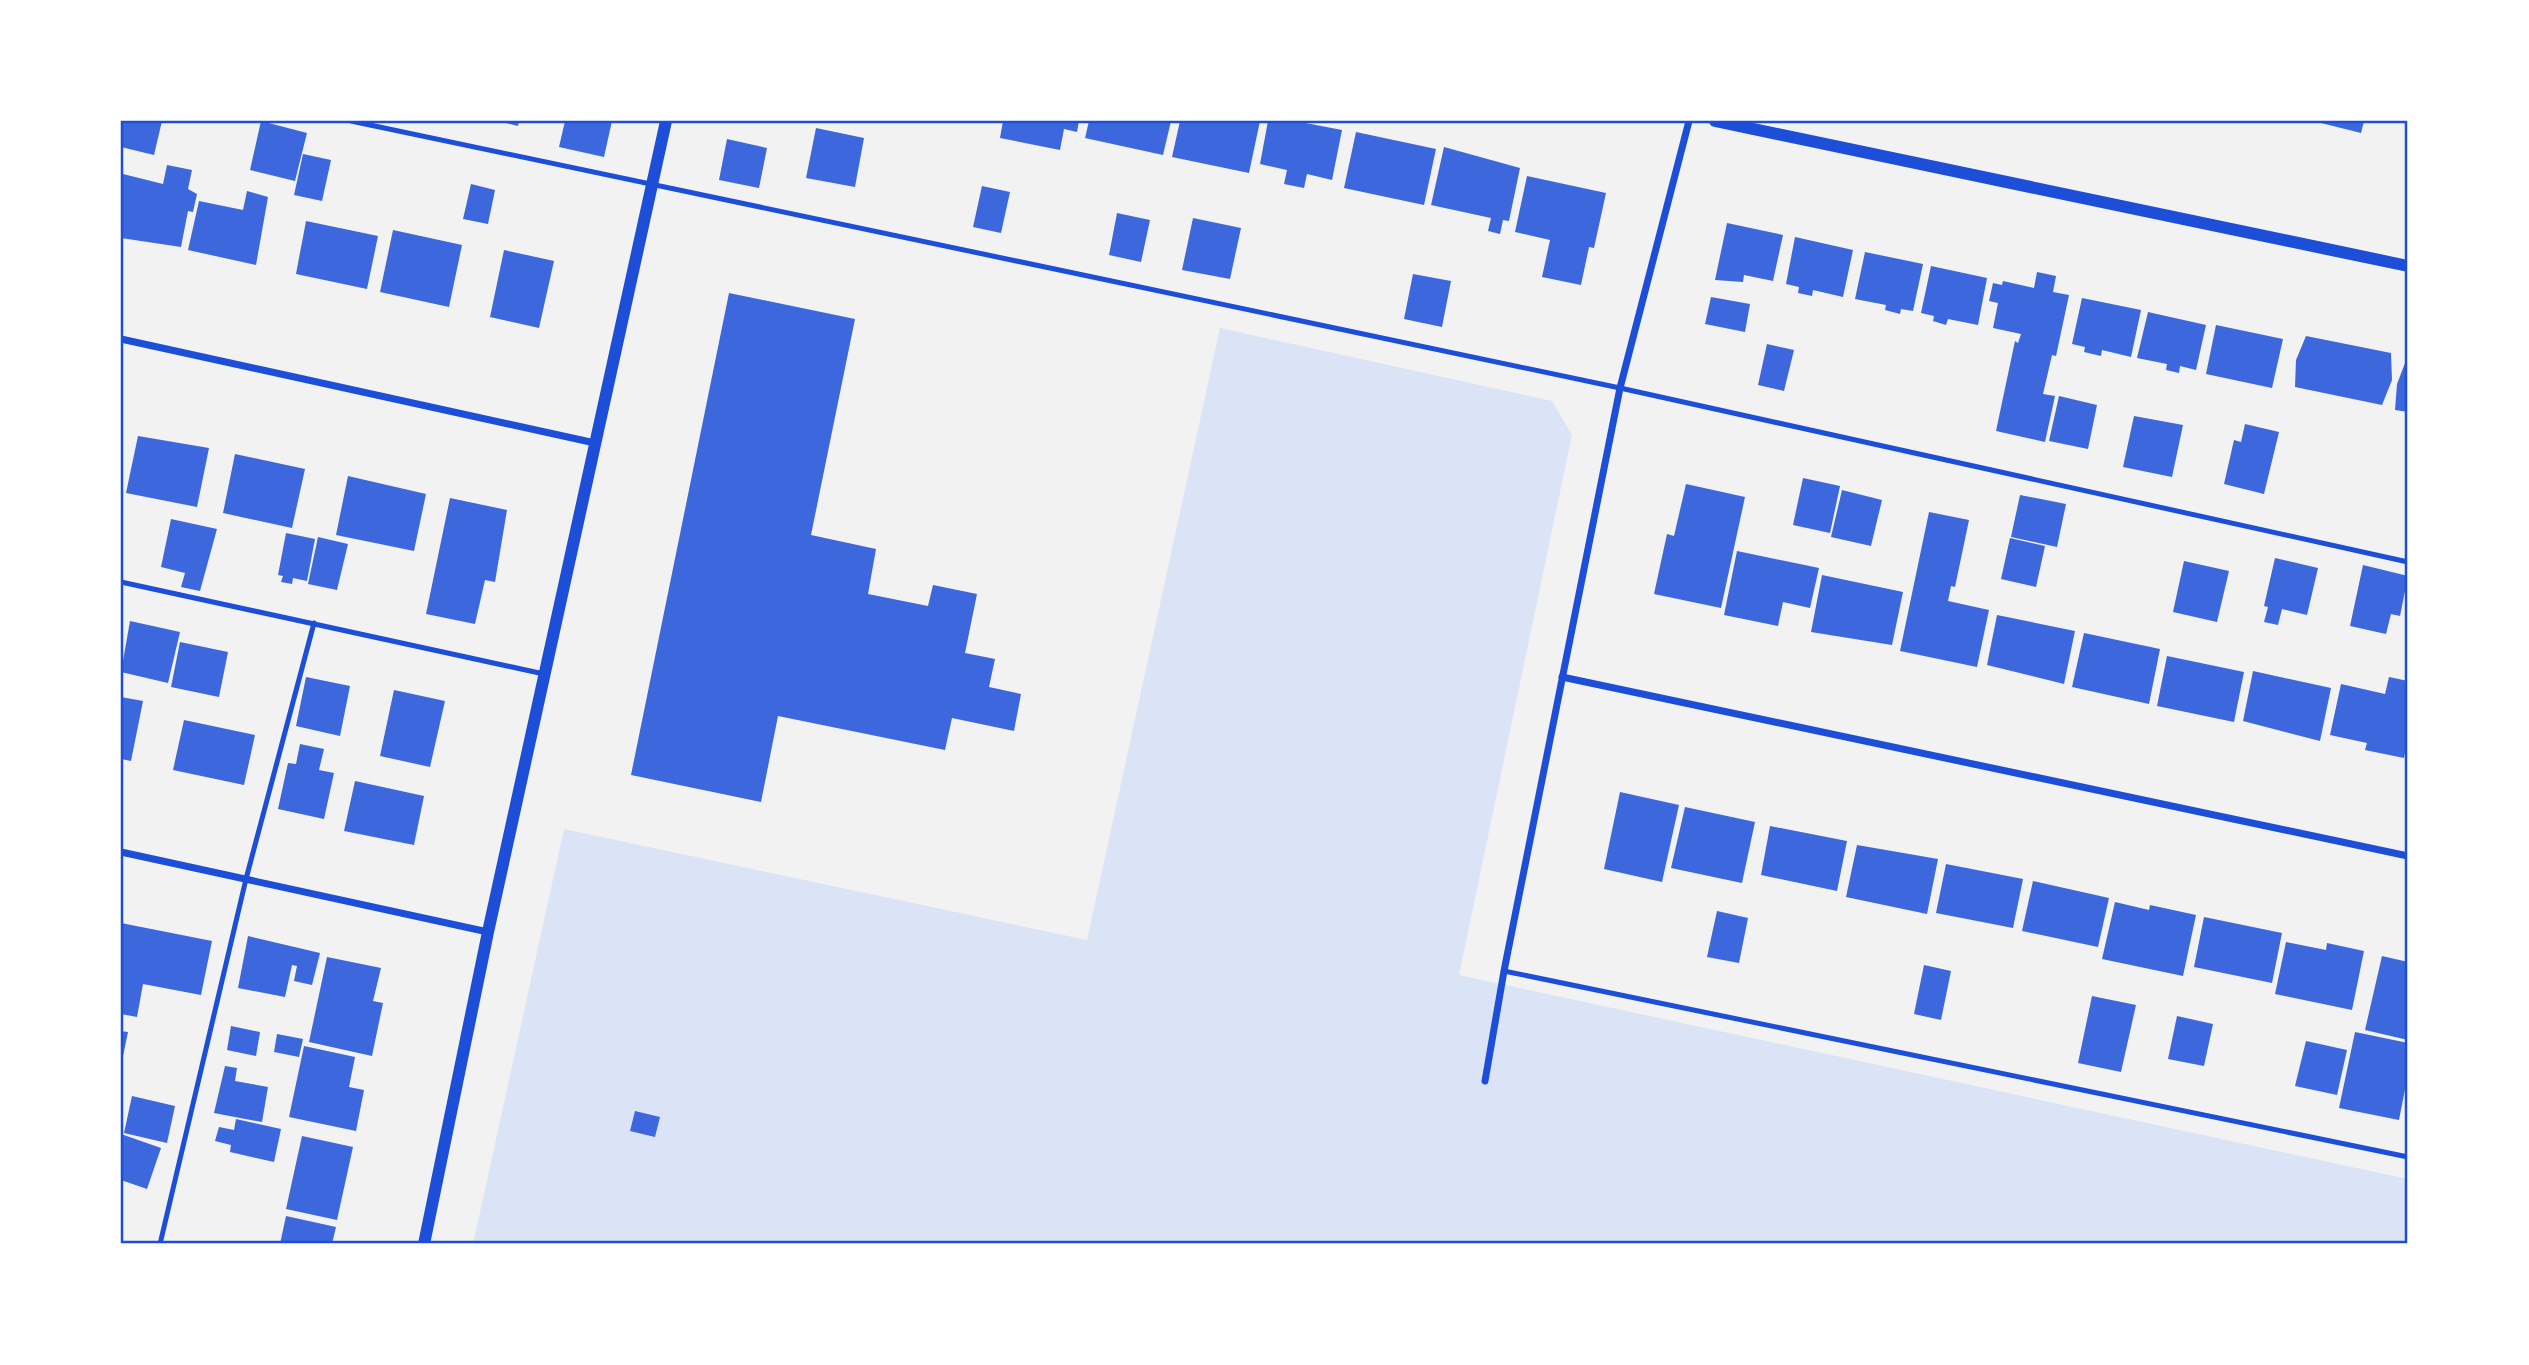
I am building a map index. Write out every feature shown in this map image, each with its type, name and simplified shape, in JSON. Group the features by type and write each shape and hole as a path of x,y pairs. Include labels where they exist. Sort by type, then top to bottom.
{"street":[{"path":"424,1244 488,932 666,121"},
{"path":"1485,1081 1504,971 1620,388 1689,121"},
{"path":"1715,121 2408,266"},
{"path":"121,340 595,443"},
{"path":"1562,677 2408,856"},
{"path":"121,852 488,932"}],"lane":[{"path":"351,121 1620,388 2408,562"},
{"path":"121,582 544,674"},
{"path":"160,1244 246,879 314,623"},
{"path":"1504,971 2408,1157"}],"shaded area":[{"path":"1220,328 1552,401 1572,435 1459,975 2408,1179 2408,1244 473,1244 564,829 1087,940"}],"building":[{"path":"121,121 162,121 154,155 121,147"},
{"path":"261,121 307,133 295,181 250,170"},
{"path":"497,121 519,121 518,126"},
{"path":"565,121 612,121 604,157 559,147"},
{"path":"1003,121 1079,121 1077,132 1064,129 1060,150 1000,138"},
{"path":"1089,121 1171,121 1163,155 1085,138"},
{"path":"1180,121 1260,121 1249,173 1172,157"},
{"path":"1268,121 1295,121 1342,130 1332,180 1307,174 1304,188 1284,184 1287,170 1260,164"},
{"path":"2313,121 2364,121 2361,133"},
{"path":"816,128 864,138 855,187 806,178"},
{"path":"1356,132 1436,149 1424,205 1344,188"},
{"path":"727,139 767,148 759,188 719,180"},
{"path":"1444,147 1520,168 1509,221 1503,220 1500,234 1488,231 1491,218 1431,205"},
{"path":"303,154 331,160 322,201 294,195"},
{"path":"167,165 192,170 188,189 197,194 193,212 188,211 181,247 121,238 123,174 163,184"},
{"path":"1527,176 1606,193 1594,248 1589,247 1581,285 1542,277 1550,240 1515,232"},
{"path":"471,184 495,190 488,224 463,219"},
{"path":"982,186 1010,192 1001,233 973,227"},
{"path":"247,191 268,197 256,265 188,250 199,201 243,210"},
{"path":"1117,213 1150,220 1141,262 1109,255"},
{"path":"1193,218 1241,228 1230,279 1182,270"},
{"path":"306,221 378,236 367,289 296,274"},
{"path":"1727,223 1783,235 1773,281 1744,275 1743,282 1715,280"},
{"path":"393,230 462,245 449,307 380,292"},
{"path":"1795,237 1853,250 1843,297 1813,290 1812,296 1798,293 1799,287 1786,284"},
{"path":"504,250 554,261 539,328 490,317"},
{"path":"1865,252 1923,264 1913,311 1901,309 1900,314 1885,310 1886,305 1855,299"},
{"path":"1931,266 1987,278 1978,325 1948,319 1946,325 1933,321 1934,316 1921,313"},
{"path":"2037,272 2056,276 2053,292 2069,295 2056,356 2052,355 2043,394 2055,396 2045,442 1996,431 2015,341 2018,343 2021,334 1993,328 1998,303 1989,301 1993,283 2002,285 2003,281 2034,288"},
{"path":"1413,274 1451,281 1442,327 1404,319"},
{"path":"729,293 855,319 811,535 876,549 868,594 928,606 933,585 977,594 965,653 995,659 989,687 1021,694 1014,731 952,718 945,750 778,716 761,802 631,775"},
{"path":"1711,297 1750,304 1745,332 1705,324"},
{"path":"2082,298 2141,310 2131,357 2102,350 2101,356 2084,352 2085,347 2072,344"},
{"path":"2148,312 2206,325 2196,370 2180,366 2179,373 2166,370 2167,364 2137,358"},
{"path":"2216,325 2283,339 2272,388 2206,374"},
{"path":"2306,336 2391,353 2392,380 2382,405 2295,387 2296,360"},
{"path":"1767,344 1794,350 1784,391 1758,385"},
{"path":"2405,363 2408,364 2408,412 2395,410 2397,384"},
{"path":"2059,396 2097,405 2088,449 2049,441"},
{"path":"2134,416 2183,425 2172,477 2123,467"},
{"path":"2245,424 2279,432 2264,494 2224,484 2234,440 2241,442"},
{"path":"138,436 209,448 197,507 126,493"},
{"path":"235,454 305,469 292,528 223,513"},
{"path":"348,476 426,494 414,551 336,535"},
{"path":"1803,478 1840,486 1830,533 1793,525"},
{"path":"1686,484 1745,497 1721,608 1654,594 1667,534 1674,536"},
{"path":"1842,490 1882,500 1871,546 1831,537"},
{"path":"2020,495 2066,504 2057,547 2011,537"},
{"path":"450,498 507,510 495,582 485,580 475,624 426,614"},
{"path":"1929,512 1969,520 1955,587 1951,586 1948,601 1989,610 1977,667 1900,651"},
{"path":"171,519 217,529 200,591 181,587 185,573 161,567"},
{"path":"286,533 315,539 307,581 293,578 292,584 281,582 283,576 278,575"},
{"path":"318,537 348,544 337,590 308,584"},
{"path":"2010,538 2045,546 2036,587 2001,579"},
{"path":"1737,551 1819,568 1810,608 1783,602 1778,626 1724,615"},
{"path":"2275,558 2318,568 2307,615 2282,609 2278,625 2264,622 2268,607 2264,606"},
{"path":"2184,561 2229,571 2217,622 2173,612"},
{"path":"2363,565 2408,576 2400,616 2391,614 2386,634 2350,626"},
{"path":"1822,575 1903,592 1892,645 1811,632"},
{"path":"1997,615 2075,631 2064,684 1987,665"},
{"path":"130,621 180,632 168,683 121,672"},
{"path":"2084,633 2160,649 2149,704 2072,687"},
{"path":"180,642 228,652 219,697 171,687"},
{"path":"2167,656 2244,672 2234,722 2157,706"},
{"path":"2253,671 2331,688 2320,741 2243,721"},
{"path":"306,677 350,686 340,736 296,726"},
{"path":"2389,677 2408,681 2408,736 2404,758 2365,750 2367,743 2330,735 2341,684 2385,694"},
{"path":"394,690 445,701 430,767 380,756"},
{"path":"121,697 143,701 131,761 121,759"},
{"path":"184,720 255,735 244,785 173,770"},
{"path":"300,744 324,749 319,770 334,773 324,819 278,809 288,763 296,764"},
{"path":"355,781 424,796 414,845 344,831"},
{"path":"1620,792 1679,805 1662,882 1604,869"},
{"path":"1685,807 1755,822 1742,883 1671,868"},
{"path":"1770,826 1847,841 1837,891 1761,875"},
{"path":"1857,845 1938,859 1927,914 1846,897"},
{"path":"1946,864 2023,879 2013,928 1936,913"},
{"path":"2033,881 2109,898 2098,947 2022,931"},
{"path":"2115,902 2149,910 2150,905 2196,915 2183,976 2102,959"},
{"path":"1717,911 1748,918 1739,963 1707,957"},
{"path":"2204,917 2282,933 2272,983 2194,967"},
{"path":"121,923 212,941 201,995 143,984 137,1017 121,1014"},
{"path":"248,936 320,953 312,985 294,981 297,966 292,965 285,997 238,988"},
{"path":"2286,942 2326,950 2327,943 2364,951 2352,1010 2275,994"},
{"path":"2382,956 2408,962 2408,1040 2365,1030"},
{"path":"327,957 381,968 373,1001 383,1003 372,1056 309,1042"},
{"path":"1924,965 1951,971 1941,1020 1914,1014"},
{"path":"2092,996 2136,1005 2121,1072 2078,1063"},
{"path":"2177,1016 2213,1024 2204,1066 2168,1059"},
{"path":"231,1026 260,1032 256,1056 227,1050"},
{"path":"121,1031 128,1032 122,1061 121,1061"},
{"path":"2355,1032 2408,1043 2408,1074 2399,1120 2339,1108"},
{"path":"277,1034 303,1039 299,1057 274,1052"},
{"path":"2306,1041 2347,1050 2337,1095 2295,1086"},
{"path":"304,1046 355,1057 349,1087 364,1090 356,1131 289,1117"},
{"path":"225,1066 237,1068 235,1081 268,1087 262,1122 214,1113"},
{"path":"132,1096 175,1106 167,1143 124,1133"},
{"path":"635,1111 660,1117 655,1137 630,1131"},
{"path":"236,1119 281,1129 274,1162 230,1152 231,1145 215,1141 219,1127 234,1130"},
{"path":"121,1134 161,1148 147,1189 121,1180"},
{"path":"302,1136 353,1147 337,1220 286,1209"},
{"path":"286,1216 336,1227 332,1244 280,1244"}]}
